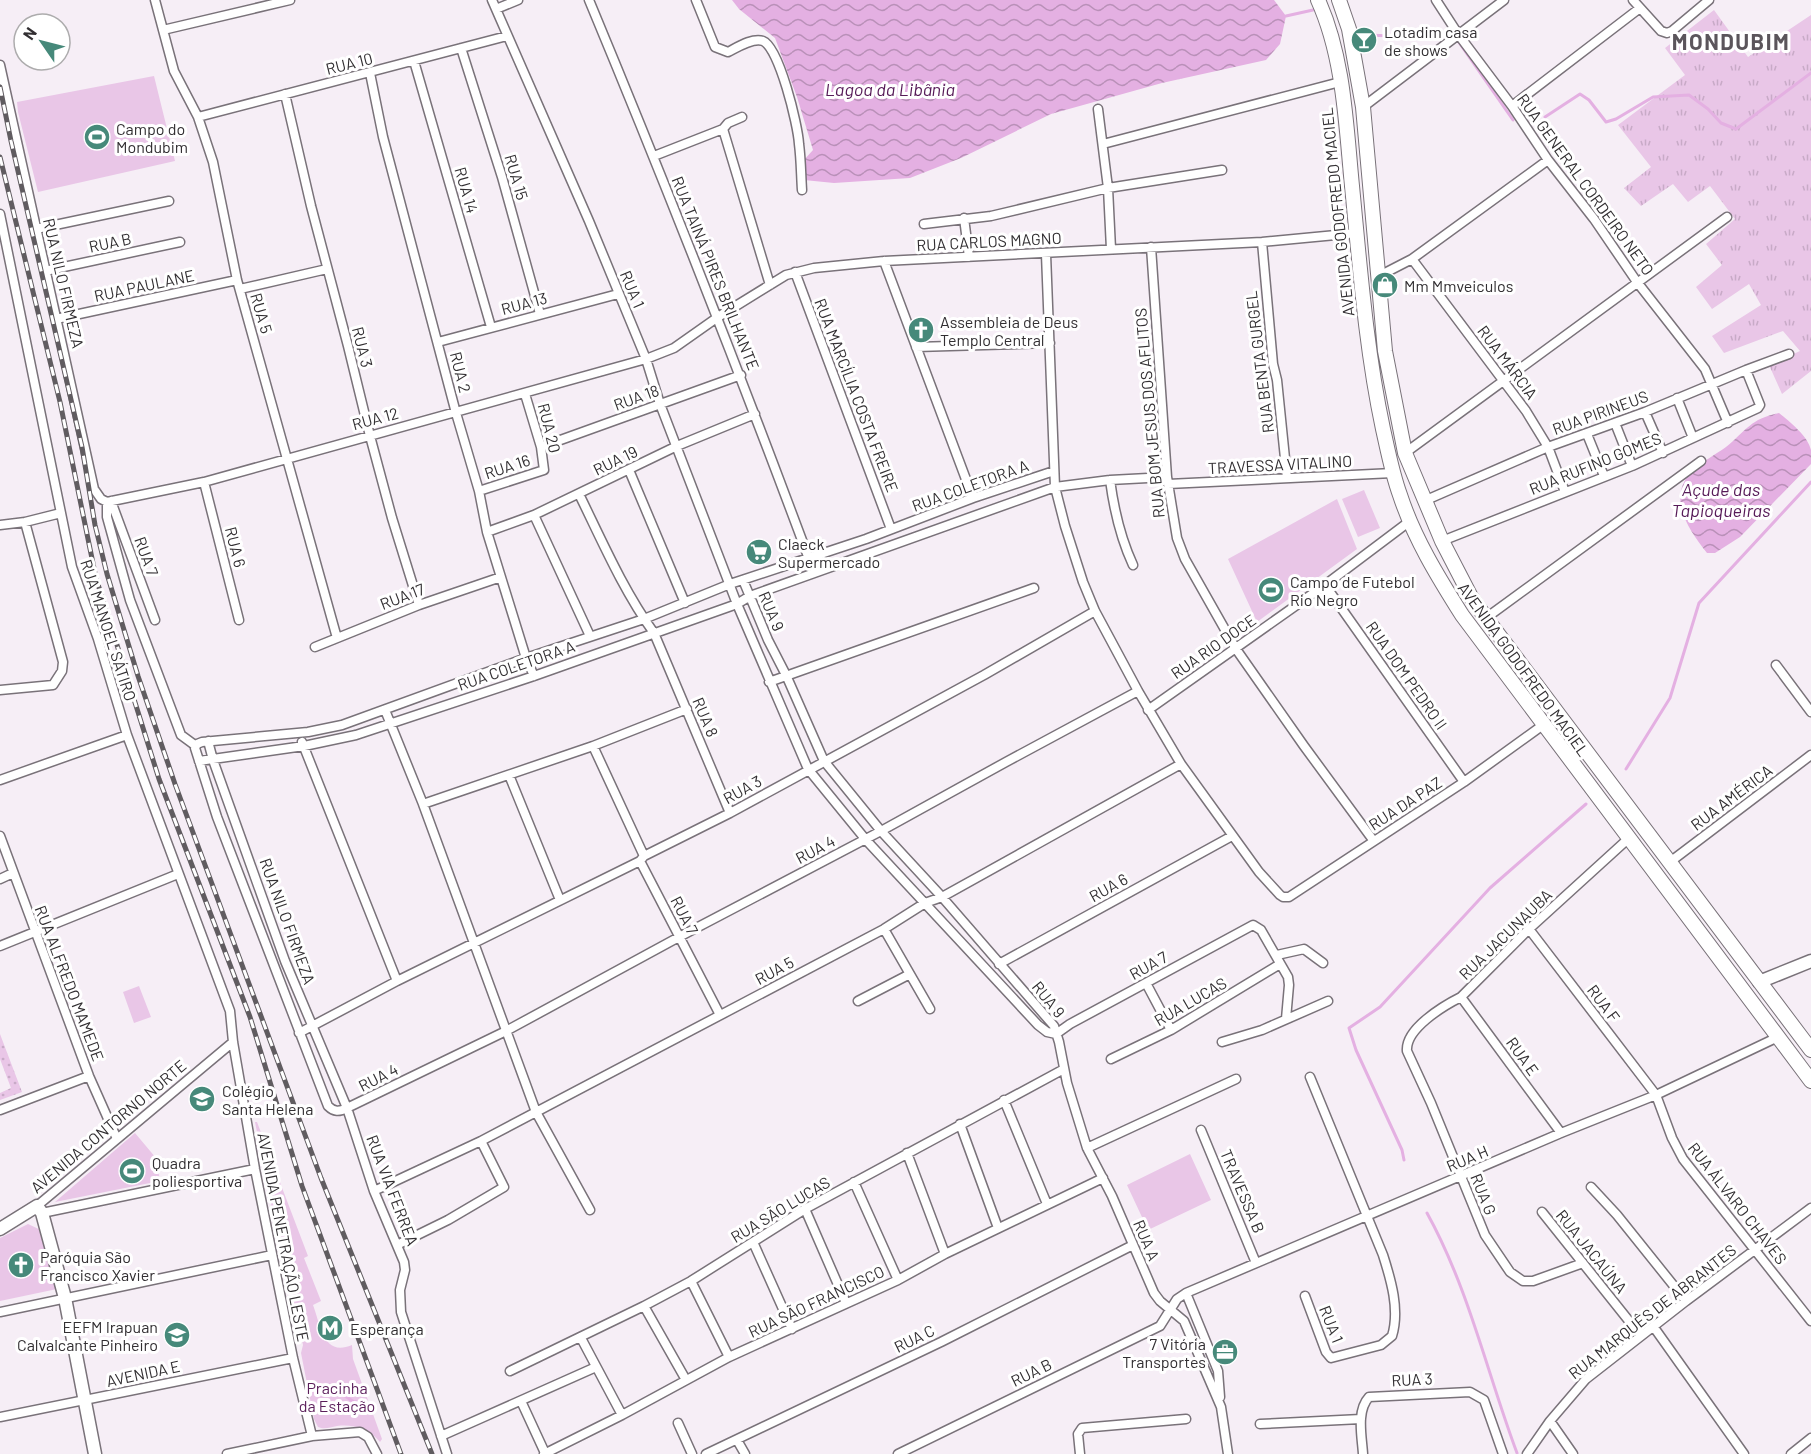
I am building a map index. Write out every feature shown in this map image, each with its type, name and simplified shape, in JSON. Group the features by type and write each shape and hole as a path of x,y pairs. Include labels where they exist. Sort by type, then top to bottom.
{"main road":[{"name":"AVENIDA GODOFREDO MACIEL","path":"1318,0 1332,40 1340,82 1366,330 1377,398 1393,473 1410,521 1441,581 1462,615 1811,1081"},
{"name":"AVENIDA GODOFREDO MACIEL","path":"1339,0 1349,29 1363,107 1386,351 1405,453 1424,501 1471,597 1811,1050"}],"street":[{"name":"RUA 5","path":"155,0 174,71 198,117 213,162 238,285 337,638"},
{"path":"163,30 290,0"},
{"name":"RUA 1","path":"492,0 589,221 646,359 660,404 730,585"},
{"path":"496,9 518,0"},
{"name":"RUA TAINÁ PIRES BRILHANTE","path":"589,0 741,375 809,559"},
{"path":"696,0 715,47 728,51 756,40 770,46 794,112 799,142 802,190"},
{"name":"RUA GENERAL CORDEIRO NETO","path":"1437,0 1458,34 1512,106 1548,160 1594,219 1637,282 1705,369 1728,423"},
{"path":"1363,107 1504,0"},
{"path":"1633,0 1661,31 1666,33 1672,31 1709,0"},
{"path":"1512,106 1640,8"},
{"name":"RUA 10","path":"198,117 507,36"},
{"name":"RUA 15","path":"461,48 502,177 540,314"},
{"name":"RUA 14","path":"414,61 491,327"},
{"name":"RUA NILO FIRMEZA","path":"0,65 94,489 101,499 109,502 107,517 130,600 181,735 197,745 199,761 217,817 328,1106"},
{"name":"RUA 2","path":"370,73 383,137 487,532 526,658 534,676"},
{"path":"1103,144 1340,82"},
{"name":"RUA 3","path":"285,94 370,435 392,518 419,605"},
{"path":"1098,110 1108,188 1111,249"},
{"path":"654,156 723,129 728,123 742,117"},
{"path":"723,129 770,285"},
{"path":"1379,276 1412,260 1548,160"},
{"path":"924,224 991,216 1108,188 1222,170"},
{"name":"RUA B","path":"36,229 169,201"},
{"name":"RUA MANOEL SÁTIRO","path":"0,214 72,567 98,639 127,735 230,1011 233,1042"},
{"path":"1405,453 1727,217"},
{"path":"964,218 969,257"},
{"name":"RUA CARLOS MAGNO","path":"646,359 674,348 770,285 795,272 814,268 884,261 1263,242 1357,232"},
{"name":"RUA B","path":"45,271 180,242"},
{"name":"RUA BENTA GURGEL","path":"1263,242 1273,364 1277,380 1287,478"},
{"name":"RUA BOM JESUS DOS AFLITOS","path":"1151,247 1168,481 1177,538 1185,559 1236,649 1373,840"},
{"path":"1046,254 1055,487 1065,526 1095,611 1148,710 1181,764 1232,836"},
{"name":"RUA MÁRCIA","path":"1412,260 1526,411 1548,447 1565,492"},
{"path":"884,261 973,498"},
{"name":"RUA PAULANE","path":"56,319 327,269"},
{"name":"RUA MARCÍLIA COSTA FREIRE","path":"795,272 891,529"},
{"name":"RUA 13","path":"438,342 618,294"},
{"path":"916,346 1050,343"},
{"name":"RUA PIRINEUS","path":"1424,501 1548,447 1645,412 1789,354"},
{"name":"RUA 12","path":"109,502 204,482 646,359"},
{"name":"RUA RUFINO GOMES","path":"1442,541 1663,453 1758,408 1760,405 1746,370"},
{"name":"RUA 18","path":"541,447 741,375"},
{"name":"RUA 20","path":"525,394 541,447 544,470"},
{"path":"1677,398 1693,438"},
{"path":"1645,412 1663,453"},
{"name":"RUA 19","path":"487,532 534,516 677,446 755,414"},
{"path":"1615,423 1632,466"},
{"path":"1587,434 1604,476"},
{"path":"1486,618 1701,461"},
{"name":"RUA 16","path":"478,491 544,470"},
{"path":"629,470 685,603"},
{"name":"RUA COLETORA A","path":"197,745 208,741 299,733 342,724 526,658 644,619 743,580 828,553 973,498 1054,471"},
{"name":"TRAVESSA VITALINO","path":"1055,487 1110,480 1168,481 1393,473"},
{"path":"1110,480 1116,518 1133,565"},
{"name":"RUA 6","path":"204,482 239,620"},
{"name":"RUA COLETORA A","path":"199,761 304,746 390,725 737,604 750,596 1055,487"},
{"name":"RUA 8","path":"579,494 610,560 654,633 730,813"},
{"name":"RUA 7","path":"109,502 155,620"},
{"path":"0,525 25,522 61,513"},
{"path":"534,516 590,636"},
{"name":"RUA RIO DOCE","path":"1148,710 1325,585 1410,521"},
{"path":"0,690 53,685 62,671 63,662 25,522"},
{"path":"828,553 834,566"},
{"name":"RUA 17","path":"315,647 419,605 501,577"},
{"name":"RUA 9","path":"743,580 824,761 881,831 1047,1017 1059,1041"},
{"name":"RUA 9","path":"730,585 769,682 808,769 866,840 1038,1025 1059,1041"},
{"name":"RUA DOM PEDRO II","path":"1325,585 1464,782"},
{"path":"769,682 1034,588"},
{"name":"RUA 3","path":"299,1033 730,813 984,675 1095,611"},
{"path":"1776,665 1811,712"},
{"name":"RUA 4","path":"328,1106 333,1111 341,1111 506,1031 679,937 866,840 1138,691"},
{"path":"423,804 594,746 687,709"},
{"path":"385,710 423,804 536,1112 590,1210"},
{"name":"RUA DA PAZ","path":"1232,836 1258,873 1280,895 1289,897 1464,782 1543,725"},
{"path":"299,733 398,981"},
{"path":"0,780 127,735"},
{"name":"RUA NILO FIRMEZA","path":"208,741 281,950 347,1108"},
{"name":"RUA 7","path":"594,746 642,859 720,1015"},
{"name":"RUA AMÉRICA","path":"1670,862 1811,755"},
{"name":"RUA 5","path":"374,1191 481,1141 884,929 925,903 942,897 1181,764"},
{"path":"509,775 560,900"},
{"name":"RUA ALFREDO MAMEDE","path":"0,836 89,1076 117,1139"},
{"name":"RUA 6","path":"999,964 1232,836"},
{"name":"RUA JACUNAUBA","path":"1407,1052 1409,1037 1416,1030 1448,1004 1461,997 1529,929 1629,837"},
{"path":"0,879 13,873"},
{"path":"0,946 178,874"},
{"name":"RUA 7","path":"1059,1041 1070,1024 1250,926 1256,925 1261,930 1279,960"},
{"path":"884,929 930,1010"},
{"name":"RUA F","path":"1529,929 1656,1095"},
{"path":"1286,1019 1289,981 1279,960 1304,949 1323,963"},
{"name":"RUA LUCAS","path":"1111,1059 1171,1030 1279,960"},
{"path":"1759,982 1809,966"},
{"path":"858,1001 910,974"},
{"path":"1146,983 1171,1030"},
{"name":"RUA E","path":"1461,997 1561,1133"},
{"path":"1222,1042 1262,1030 1328,1001"},
{"name":"RUA H","path":"1171,1310 1177,1299 1186,1293 1561,1133 1656,1095 1778,1037"},
{"name":"RUA A","path":"1059,1041 1064,1069 1087,1148 1103,1178 1154,1293 1184,1321 1221,1407"},
{"name":"AVENIDA CONTORNO NORTE","path":"0,1229 40,1210 117,1139 233,1042"},
{"name":"AVENIDA PENETRAÇÃO LESTE","path":"233,1042 272,1255 312,1436"},
{"name":"RUA G","path":"1407,1052 1431,1103 1485,1235 1515,1277 1523,1281 1533,1281 1582,1263"},
{"name":"RUA SÃO LUCAS","path":"510,1371 581,1338 691,1281 805,1209 1064,1069"},
{"path":"0,1110 89,1076"},
{"path":"1310,1077 1367,1216"},
{"path":"1087,1148 1236,1079"},
{"name":"RUA ÁLVARO CHAVES","path":"1656,1095 1672,1138 1683,1159 1811,1321"},
{"path":"1004,1100 1047,1204"},
{"name":"RUA VIA FERREA","path":"347,1108 374,1191 404,1262 405,1270 400,1290 401,1312 447,1454"},
{"path":"960,1124 998,1228"},
{"name":"TRAVESSA B","path":"1201,1130 1256,1263"},
{"path":"397,1245 448,1221 504,1187 481,1141"},
{"path":"907,1153 945,1254"},
{"path":"95,1454 65,1298 40,1210 255,1169"},
{"name":"RUA SÃO FRANCISCO","path":"544,1454 729,1357 898,1280 945,1254 1103,1178"},
{"path":"854,1182 898,1280"},
{"path":"1591,1187 1617,1215 1686,1301"},
{"path":"805,1209 846,1303"},
{"name":"RUA MARQUÊS DE ABRANTES","path":"1527,1454 1550,1421 1586,1379 1755,1249 1810,1211"},
{"name":"RUA JACAÚNA","path":"1542,1212 1641,1336"},
{"name":"RUA 1","path":"1305,1296 1326,1352 1331,1358 1381,1345 1388,1341 1394,1330 1395,1308 1391,1281 1367,1216"},
{"path":"753,1242 792,1329"},
{"name":"RUA C","path":"706,1454 941,1342 1133,1245"},
{"path":"0,1312 272,1255"},
{"path":"691,1281 729,1357"},
{"path":"1186,1293 1218,1371 1228,1454"},
{"path":"644,1306 686,1380"},
{"name":"RUA B","path":"898,1454 1160,1326 1171,1310"},
{"path":"1653,1326 1744,1454"},
{"path":"581,1338 622,1415"},
{"name":"AVENIDA E","path":"0,1417 293,1358"},
{"path":"441,1436 596,1367"},
{"name":"RUA 3","path":"1361,1419 1365,1402 1373,1396 1475,1393 1484,1400 1503,1454"},
{"path":"520,1401 544,1454"},
{"path":"1080,1454 1078,1434 1082,1428 1186,1419"},
{"path":"1260,1424 1361,1419 1363,1454"},
{"path":"1550,1421 1573,1454"},
{"path":"678,1424 692,1454"},
{"path":"227,1454 312,1436 360,1432 368,1437 374,1453"},
{"path":"1791,1454 1811,1438"},
{"path":"737,1440 745,1454"}],"green space":[{"path":"1714,10 1748,57 1811,15 1811,371 1782,394 1769,365 1800,351 1783,331 1724,353 1712,336 1761,305 1749,284 1712,309 1696,287 1722,265 1706,244 1735,219 1710,186 1688,202 1673,184 1641,206 1624,188 1651,167 1618,125 1685,75 1665,48"},
{"name":"Campo do Mondubim","path":"154,76 175,161 38,192 17,102"},
{"path":"1364,490 1380,528 1358,537 1342,499"},
{"name":"Campo de Futebol Rio Negro","path":"1337,499 1357,549 1257,622 1228,559"},
{"path":"139,986 151,1017 134,1023 123,992"},
{"path":"0,1034 22,1092 0,1100 0,1093 11,1088 0,1059"},
{"name":"Pracinha da Estação","path":"255,1122 257,1122 308,1256 304,1258 321,1301 313,1305 321,1330 329,1343 335,1347 342,1348 352,1345 353,1359 382,1439 380,1442 361,1428 337,1426 321,1428 314,1419 301,1353 303,1345 289,1281 285,1275"},
{"path":"135,1133 156,1158 160,1181 55,1202"},
{"path":"1190,1154 1211,1200 1148,1230 1127,1185"},
{"name":"Paróquia São Francisco Xavier","path":"28,1224 45,1232 57,1289 0,1301 0,1238"}],"water":[{"name":"Lagoa da Libânia","path":"732,0 1274,0 1286,16 1280,44 1266,60 1162,83 1051,114 961,158 910,178 834,183 804,180 803,161 813,150 797,97 775,38 739,9"},
{"name":"Açude das Tapioqueiras","path":"1779,413 1806,440 1811,450 1811,464 1740,537 1715,553 1707,553 1693,534 1683,514 1681,492 1684,481 1692,471 1761,418"}],"waterway":[{"path":"1286,16 1313,10"},
{"path":"1364,35 1395,36 1433,30 1443,34"},
{"path":"1458,41 1513,120"},
{"path":"1545,117 1580,94 1589,100 1606,122 1616,119 1653,97 1689,95 1708,109 1721,123 1736,129 1811,73"},
{"path":"1626,769 1670,698 1699,603 1811,482"},
{"path":"1404,1160 1402,1150 1356,1050 1349,1028 1380,1007 1490,888 1586,804"},
{"path":"1427,1213 1455,1271 1517,1453"},
{"path":"329,1385 354,1402 366,1402"}],"railway":[{"path":"0,87 82,447 95,525 107,574 138,676 175,784 321,1178 432,1454"},
{"path":"0,157 60,402 96,578 159,779 250,1017 302,1186 401,1454"}],"place":[{"name":"Lotadim casa de shows","path":"1364,40"},
{"name":"Campo do Mondubim","path":"97,137"},
{"name":"Mm Mmveiculos","path":"1385,285"},
{"name":"Assembleia de Deus Templo Central","path":"921,330"},
{"name":"Claeck Supermercado","path":"759,552"},
{"name":"Campo de Futebol Rio Negro","path":"1271,590"},
{"name":"Colégio Santa Helena","path":"202,1099"},
{"name":"Quadra poliesportiva","path":"132,1171"},
{"name":"Paróquia São Francisco Xavier","path":"21,1265"},
{"name":"Esperança","path":"330,1328"},
{"name":"EEFM Irapuan Calvalcante Pinheiro","path":"177,1335"},
{"name":"7 Vitória Transportes","path":"1225,1352"}],"district":[{"name":"MONDUBIM","path":"1731,41"}]}
